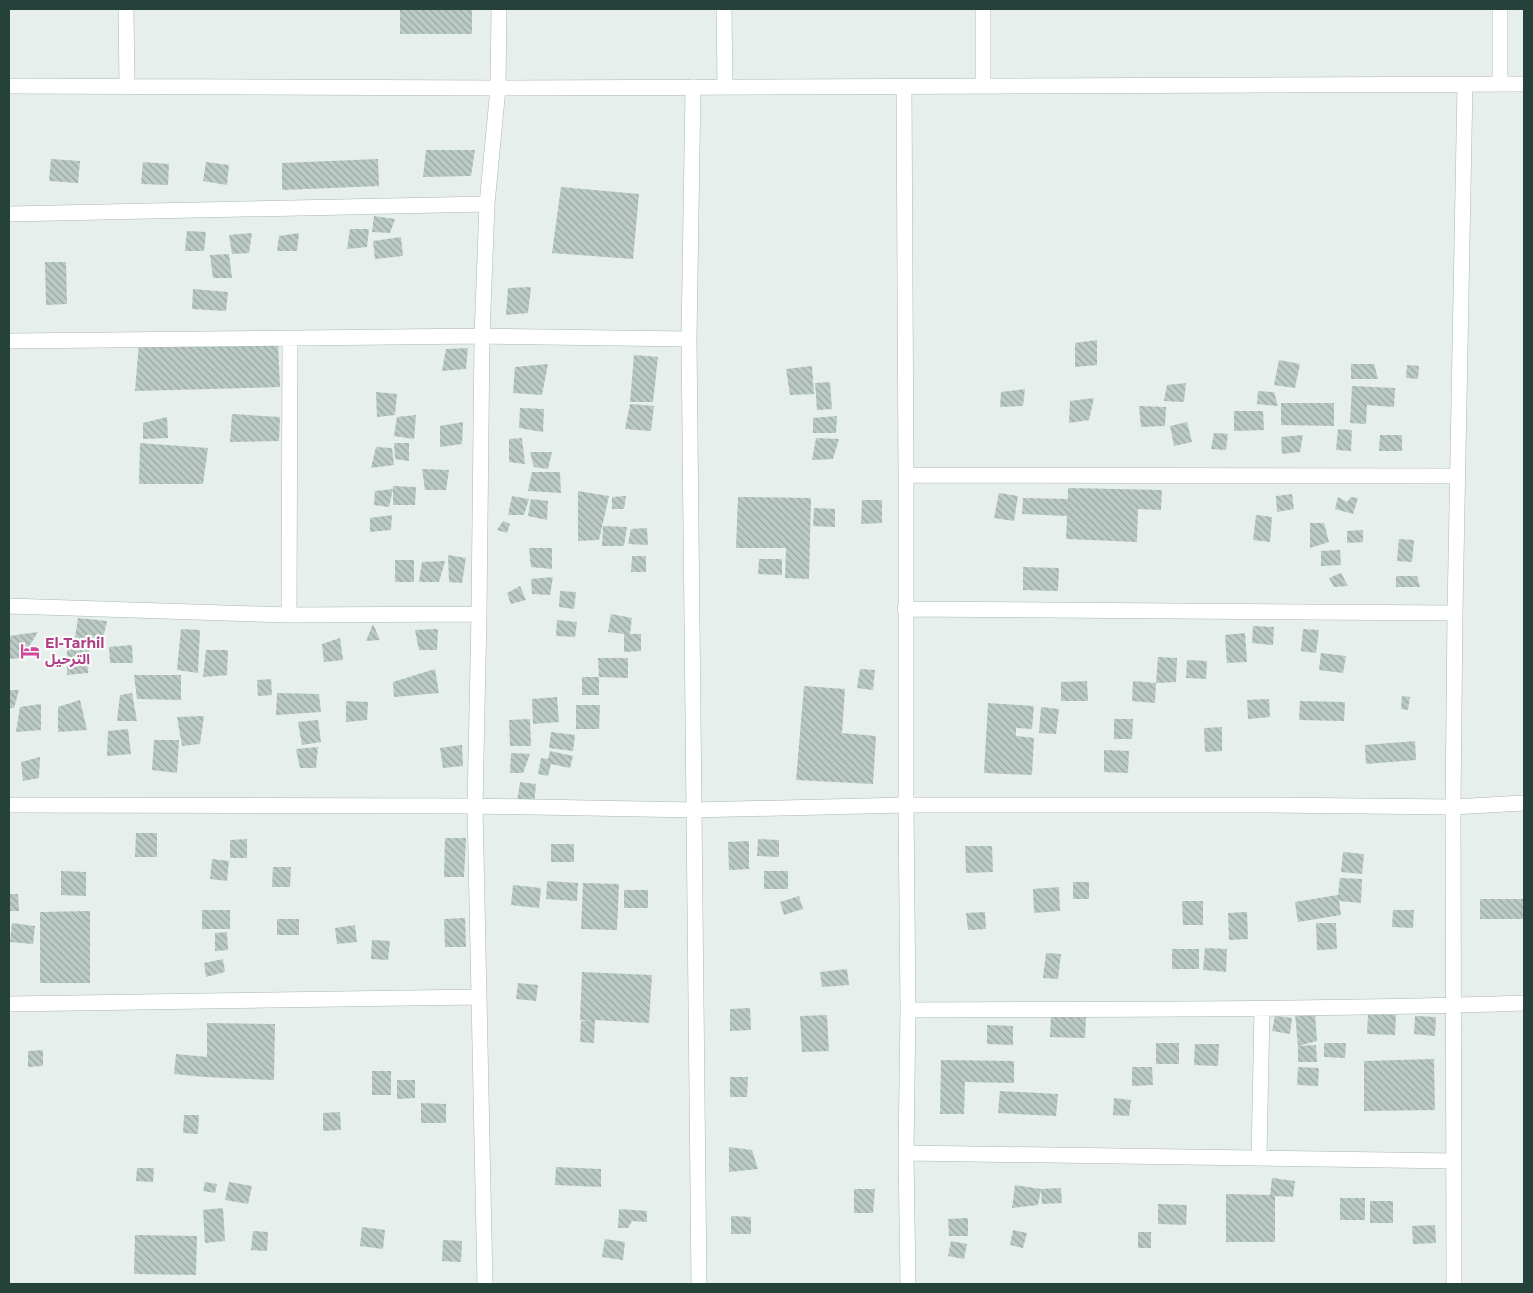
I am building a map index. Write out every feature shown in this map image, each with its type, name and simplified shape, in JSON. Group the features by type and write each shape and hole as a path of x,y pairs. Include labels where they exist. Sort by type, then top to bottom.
{"street":[{"path":"126,9 127,86"},
{"path":"485,1284 475,806 482,336 488,204 498,88 499,9"},
{"path":"724,9 725,86"},
{"path":"983,9 983,86"},
{"path":"1500,9 1500,84"},
{"path":"1454,1284 1453,807 1465,84"},
{"path":"9,86 498,88 1524,84"},
{"path":"693,86 689,339 699,1284"},
{"path":"904,86 908,1010 906,1153 908,1284"},
{"path":"9,214 488,204"},
{"path":"9,341 482,336 689,339"},
{"path":"289,615 290,338"},
{"path":"906,474 1457,476"},
{"path":"9,606 289,615 479,614"},
{"path":"906,609 1455,613"},
{"path":"9,804 475,806 694,810 906,805 1453,807 1524,803"},
{"path":"9,1004 478,997"},
{"path":"908,1010 1262,1008 1524,1002"},
{"path":"1259,1158 1262,1008"},
{"path":"906,1153 1454,1161"}],"building":[{"path":"400,9 472,9 472,34 400,34"},
{"path":"426,150 475,150 471,176 423,177"},
{"path":"51,159 80,161 78,183 49,181"},
{"path":"378,159 379,186 282,190 282,163"},
{"path":"143,162 169,164 168,185 141,184"},
{"path":"206,162 229,165 227,185 203,181"},
{"path":"561,187 639,194 633,259 552,253"},
{"path":"374,216 395,219 390,233 372,232"},
{"path":"350,229 369,229 367,247 347,249"},
{"path":"187,231 206,232 204,251 185,251"},
{"path":"252,233 249,253 232,254 229,235"},
{"path":"299,233 297,251 277,251 279,236"},
{"path":"401,237 403,256 375,259 373,241"},
{"path":"229,254 232,278 213,278 210,255"},
{"path":"45,262 66,262 67,304 46,305"},
{"path":"531,287 528,313 506,315 508,288"},
{"path":"193,289 228,292 226,311 192,309"},
{"path":"1097,340 1097,365 1075,367 1075,343"},
{"path":"278,342 280,387 135,391 139,343"},
{"path":"468,348 466,369 442,371 446,349"},
{"path":"634,355 658,357 653,402 630,402"},
{"path":"1279,360 1300,364 1295,388 1274,385"},
{"path":"548,364 542,395 513,393 515,367"},
{"path":"1351,364 1374,364 1378,379 1351,379"},
{"path":"1407,365 1419,366 1418,379 1406,378"},
{"path":"812,366 814,394 790,395 786,369"},
{"path":"830,382 832,409 817,410 815,383"},
{"path":"1186,383 1184,402 1164,401 1167,385"},
{"path":"1352,386 1395,388 1394,407 1367,405 1366,424 1350,423"},
{"path":"1025,389 1023,406 1000,407 1001,392"},
{"path":"1258,391 1274,392 1278,406 1257,404"},
{"path":"376,392 397,394 395,415 377,417"},
{"path":"1094,398 1089,420 1069,423 1070,401"},
{"path":"1281,403 1334,403 1334,426 1281,425"},
{"path":"630,404 654,406 651,431 625,429"},
{"path":"1139,406 1166,407 1165,426 1141,427"},
{"path":"520,408 544,409 543,432 519,428"},
{"path":"1234,411 1263,411 1264,430 1234,431"},
{"path":"232,414 280,417 279,441 230,442"},
{"path":"416,415 414,439 394,436 397,417"},
{"path":"837,416 836,433 813,433 813,418"},
{"path":"167,417 168,438 143,439 143,423"},
{"path":"463,422 462,444 440,447 440,426"},
{"path":"1187,422 1192,442 1174,446 1170,426"},
{"path":"1338,429 1352,430 1351,451 1336,450"},
{"path":"1214,433 1228,434 1226,450 1211,449"},
{"path":"1303,435 1300,452 1282,454 1281,437"},
{"path":"1380,435 1402,435 1402,451 1379,451"},
{"path":"522,438 525,464 509,462 509,439"},
{"path":"816,438 839,439 833,459 812,460"},
{"path":"140,443 208,448 203,484 139,484"},
{"path":"394,443 409,443 409,461 395,459"},
{"path":"376,447 392,448 394,465 371,468"},
{"path":"530,452 552,452 548,469 534,467"},
{"path":"422,469 449,470 446,490 425,490"},
{"path":"532,472 560,472 561,493 528,491"},
{"path":"393,486 416,487 415,505 393,505"},
{"path":"1068,488 1162,490 1161,510 1138,509 1137,542 1066,539 1067,516 1022,514 1023,498 1068,499"},
{"path":"393,489 389,507 374,505 375,491"},
{"path":"578,491 609,496 599,540 578,541"},
{"path":"999,493 1018,496 1014,521 994,518"},
{"path":"1292,494 1294,509 1277,512 1276,496"},
{"path":"512,496 529,499 524,515 508,515"},
{"path":"626,496 624,509 612,509 612,497"},
{"path":"738,497 811,498 809,579 785,578 786,548 736,548"},
{"path":"1338,497 1347,502 1351,497 1358,498 1353,514 1335,509"},
{"path":"531,499 548,501 547,520 528,516"},
{"path":"862,500 882,500 882,523 861,524"},
{"path":"814,508 835,509 835,527 813,526"},
{"path":"392,515 391,530 370,532 370,518"},
{"path":"1256,515 1272,517 1270,542 1253,540"},
{"path":"503,521 510,524 507,533 497,530"},
{"path":"1310,523 1324,523 1329,542 1310,548"},
{"path":"603,526 627,527 624,546 602,546"},
{"path":"647,528 648,545 628,544 631,529"},
{"path":"1363,530 1363,542 1347,543 1347,531"},
{"path":"1399,539 1414,540 1412,562 1397,561"},
{"path":"529,548 552,548 552,569 531,567"},
{"path":"1340,550 1341,565 1321,566 1321,551"},
{"path":"448,555 466,558 462,583 449,582"},
{"path":"632,556 646,556 646,572 631,572"},
{"path":"759,559 782,559 782,575 758,574"},
{"path":"395,560 414,560 414,582 395,582"},
{"path":"445,561 439,582 419,582 422,562"},
{"path":"1023,567 1059,568 1058,591 1023,590"},
{"path":"1341,573 1348,586 1334,587 1329,578"},
{"path":"1396,576 1417,576 1420,587 1396,587"},
{"path":"553,577 550,595 532,594 531,579"},
{"path":"520,586 526,600 511,604 507,593"},
{"path":"560,591 576,592 574,609 559,607"},
{"path":"611,614 632,618 630,634 641,634 641,651 624,652 624,634 608,632"},
{"path":"78,618 107,621 102,643 74,644"},
{"path":"557,620 577,622 575,637 556,636"},
{"path":"373,624 380,640 366,641"},
{"path":"1253,626 1274,627 1273,645 1252,643"},
{"path":"181,629 200,630 198,673 177,670"},
{"path":"438,629 437,650 419,650 415,630"},
{"path":"1303,629 1319,630 1316,653 1301,651"},
{"path":"38,632 22,658 9,659 9,636"},
{"path":"1245,633 1247,662 1227,663 1225,635"},
{"path":"340,638 343,660 324,662 322,644"},
{"path":"132,645 133,663 110,663 109,647"},
{"path":"89,648 88,673 67,675 67,649"},
{"path":"206,650 228,650 227,675 203,677"},
{"path":"1321,653 1346,656 1343,673 1319,670"},
{"path":"1158,657 1177,658 1176,682 1156,683"},
{"path":"598,658 628,658 628,678 599,677"},
{"path":"1187,660 1207,661 1206,679 1186,678"},
{"path":"435,669 439,693 394,697 393,682"},
{"path":"860,669 875,670 873,690 857,688"},
{"path":"134,675 181,675 181,700 137,699"},
{"path":"582,677 599,677 599,695 582,695"},
{"path":"271,679 272,695 258,696 257,680"},
{"path":"1087,681 1088,701 1061,701 1061,682"},
{"path":"1133,681 1156,683 1155,703 1132,701"},
{"path":"804,686 845,689 842,733 876,736 873,784 796,780"},
{"path":"9,690 19,690 14,708 9,708"},
{"path":"132,693 137,721 117,721 120,695"},
{"path":"277,693 319,694 321,712 276,715"},
{"path":"1402,696 1410,697 1408,710 1401,709"},
{"path":"557,697 559,722 533,724 532,699"},
{"path":"1269,699 1270,717 1248,719 1247,700"},
{"path":"80,700 87,730 58,732 58,707"},
{"path":"346,701 368,702 367,720 346,722"},
{"path":"1300,701 1345,702 1344,721 1299,720"},
{"path":"988,703 1034,706 1032,729 1016,728 1016,736 1034,738 1032,775 984,773"},
{"path":"41,704 41,730 16,732 20,707"},
{"path":"576,705 600,705 599,729 576,729"},
{"path":"1041,707 1059,709 1056,734 1039,733"},
{"path":"204,716 200,744 182,746 177,717"},
{"path":"530,719 531,746 510,746 509,720"},
{"path":"1114,719 1133,719 1132,739 1114,739"},
{"path":"318,720 321,742 302,745 298,722"},
{"path":"1222,727 1222,751 1205,752 1204,728"},
{"path":"128,729 131,754 107,756 108,731"},
{"path":"551,732 575,735 573,751 549,748"},
{"path":"154,740 179,740 177,773 152,770"},
{"path":"1415,741 1416,760 1366,764 1365,745"},
{"path":"462,745 463,766 443,768 440,748"},
{"path":"318,747 316,768 300,768 296,749"},
{"path":"1104,750 1129,751 1128,773 1104,772"},
{"path":"550,751 573,756 570,768 551,764 548,776 538,774 541,758 548,759"},
{"path":"511,753 530,754 523,773 510,773"},
{"path":"40,757 39,778 23,781 21,762"},
{"path":"520,782 536,784 534,805 517,803"},
{"path":"136,833 157,833 157,857 135,857"},
{"path":"445,838 466,838 464,877 444,877"},
{"path":"247,839 247,858 230,858 230,840"},
{"path":"758,839 779,840 779,857 757,856"},
{"path":"749,841 749,869 729,870 728,842"},
{"path":"551,844 574,844 574,862 551,862"},
{"path":"965,846 992,846 993,872 966,873"},
{"path":"1343,852 1364,854 1362,874 1341,872"},
{"path":"212,859 229,861 227,881 210,879"},
{"path":"273,867 291,867 290,887 272,887"},
{"path":"61,871 86,872 86,896 61,895"},
{"path":"764,871 788,871 788,889 764,889"},
{"path":"1340,878 1362,879 1361,903 1339,901 1341,915 1298,922 1295,902 1338,895"},
{"path":"547,881 578,883 577,901 546,899"},
{"path":"1073,882 1089,882 1089,899 1073,899"},
{"path":"583,883 619,884 617,930 581,929"},
{"path":"513,885 541,888 539,908 511,905"},
{"path":"1059,887 1060,911 1034,913 1033,889"},
{"path":"624,890 648,890 648,908 624,908"},
{"path":"9,894 18,894 19,911 9,911"},
{"path":"799,896 803,909 784,915 780,902"},
{"path":"1480,899 1524,899 1524,919 1480,919"},
{"path":"1182,901 1203,901 1203,925 1183,925"},
{"path":"202,910 230,910 230,929 202,929"},
{"path":"1393,910 1414,910 1413,928 1392,927"},
{"path":"90,911 90,983 40,983 40,912"},
{"path":"985,912 986,929 968,930 966,913"},
{"path":"1247,912 1248,939 1229,940 1228,913"},
{"path":"465,918 466,947 445,947 444,919"},
{"path":"277,919 299,919 299,935 277,935"},
{"path":"12,923 35,926 33,944 10,942"},
{"path":"1316,923 1336,923 1337,949 1317,950"},
{"path":"355,925 357,942 337,944 335,928"},
{"path":"227,932 228,950 215,951 215,933"},
{"path":"372,940 390,941 388,960 371,959"},
{"path":"1205,948 1227,949 1226,972 1203,970"},
{"path":"1172,949 1199,949 1199,969 1172,969"},
{"path":"1046,953 1061,954 1058,979 1043,978"},
{"path":"223,959 225,972 206,977 204,963"},
{"path":"847,969 849,985 822,987 820,972"},
{"path":"582,972 652,975 649,1023 595,1020 594,1043 580,1042 581,1021 592,1021 580,1020"},
{"path":"518,983 538,985 536,1001 516,999"},
{"path":"750,1008 751,1030 730,1031 730,1009"},
{"path":"1315,1013 1317,1041 1298,1046 1295,1014"},
{"path":"1368,1014 1396,1015 1395,1035 1367,1034"},
{"path":"827,1015 829,1051 802,1052 800,1016"},
{"path":"1051,1015 1086,1016 1085,1038 1050,1037"},
{"path":"1275,1016 1292,1018 1290,1034 1272,1031"},
{"path":"1415,1016 1436,1017 1435,1036 1414,1034"},
{"path":"207,1023 275,1024 274,1080 174,1074 176,1054 207,1057"},
{"path":"987,1025 1013,1026 1013,1045 987,1044"},
{"path":"1156,1043 1179,1043 1179,1064 1156,1064"},
{"path":"1324,1043 1346,1043 1345,1058 1324,1057"},
{"path":"1195,1044 1219,1044 1218,1066 1194,1065"},
{"path":"1316,1045 1317,1062 1298,1062 1298,1046"},
{"path":"43,1050 43,1066 28,1067 28,1051"},
{"path":"1434,1059 1435,1110 1364,1111 1364,1061"},
{"path":"941,1060 1014,1061 1014,1083 965,1082 964,1114 940,1114"},
{"path":"1132,1067 1152,1067 1153,1085 1132,1086"},
{"path":"1298,1067 1319,1068 1318,1086 1297,1085"},
{"path":"372,1071 391,1071 391,1095 372,1095"},
{"path":"730,1077 748,1077 747,1097 730,1097"},
{"path":"397,1080 415,1080 415,1098 397,1099"},
{"path":"1000,1091 1058,1094 1056,1116 998,1113"},
{"path":"1114,1098 1131,1100 1129,1116 1113,1115"},
{"path":"421,1103 446,1104 446,1123 421,1123"},
{"path":"340,1112 341,1130 323,1131 323,1113"},
{"path":"184,1115 199,1115 198,1134 183,1133"},
{"path":"729,1147 752,1150 758,1169 729,1172"},
{"path":"556,1167 601,1169 601,1187 555,1185"},
{"path":"137,1168 154,1168 153,1182 136,1181"},
{"path":"1272,1178 1295,1181 1293,1197 1275,1196 1275,1242 1226,1242 1226,1194 1270,1195"},
{"path":"205,1182 217,1184 215,1193 203,1191"},
{"path":"229,1182 252,1186 248,1204 225,1200"},
{"path":"1015,1185 1041,1189 1038,1205 1012,1208"},
{"path":"1061,1188 1062,1203 1042,1204 1041,1189"},
{"path":"854,1189 875,1189 873,1213 854,1213"},
{"path":"1340,1198 1365,1198 1365,1220 1340,1220"},
{"path":"1370,1201 1393,1201 1393,1223 1370,1223"},
{"path":"1158,1204 1187,1205 1186,1225 1158,1224"},
{"path":"223,1208 225,1241 205,1243 203,1210"},
{"path":"619,1209 647,1211 647,1222 632,1221 628,1228 618,1228"},
{"path":"731,1216 751,1217 751,1234 731,1234"},
{"path":"968,1218 968,1236 949,1236 948,1219"},
{"path":"1435,1225 1436,1243 1413,1244 1412,1226"},
{"path":"362,1227 385,1230 383,1249 360,1246"},
{"path":"1013,1230 1027,1233 1023,1248 1010,1245"},
{"path":"253,1231 268,1232 267,1251 251,1250"},
{"path":"1138,1232 1151,1232 1151,1248 1138,1248"},
{"path":"135,1235 197,1236 196,1275 134,1274"},
{"path":"605,1239 625,1242 623,1260 602,1257"},
{"path":"443,1240 462,1241 461,1262 442,1261"},
{"path":"951,1241 967,1244 964,1259 948,1256"}],"place":[{"name":"El-Tarhil الترحيل","path":"30,651"}]}
